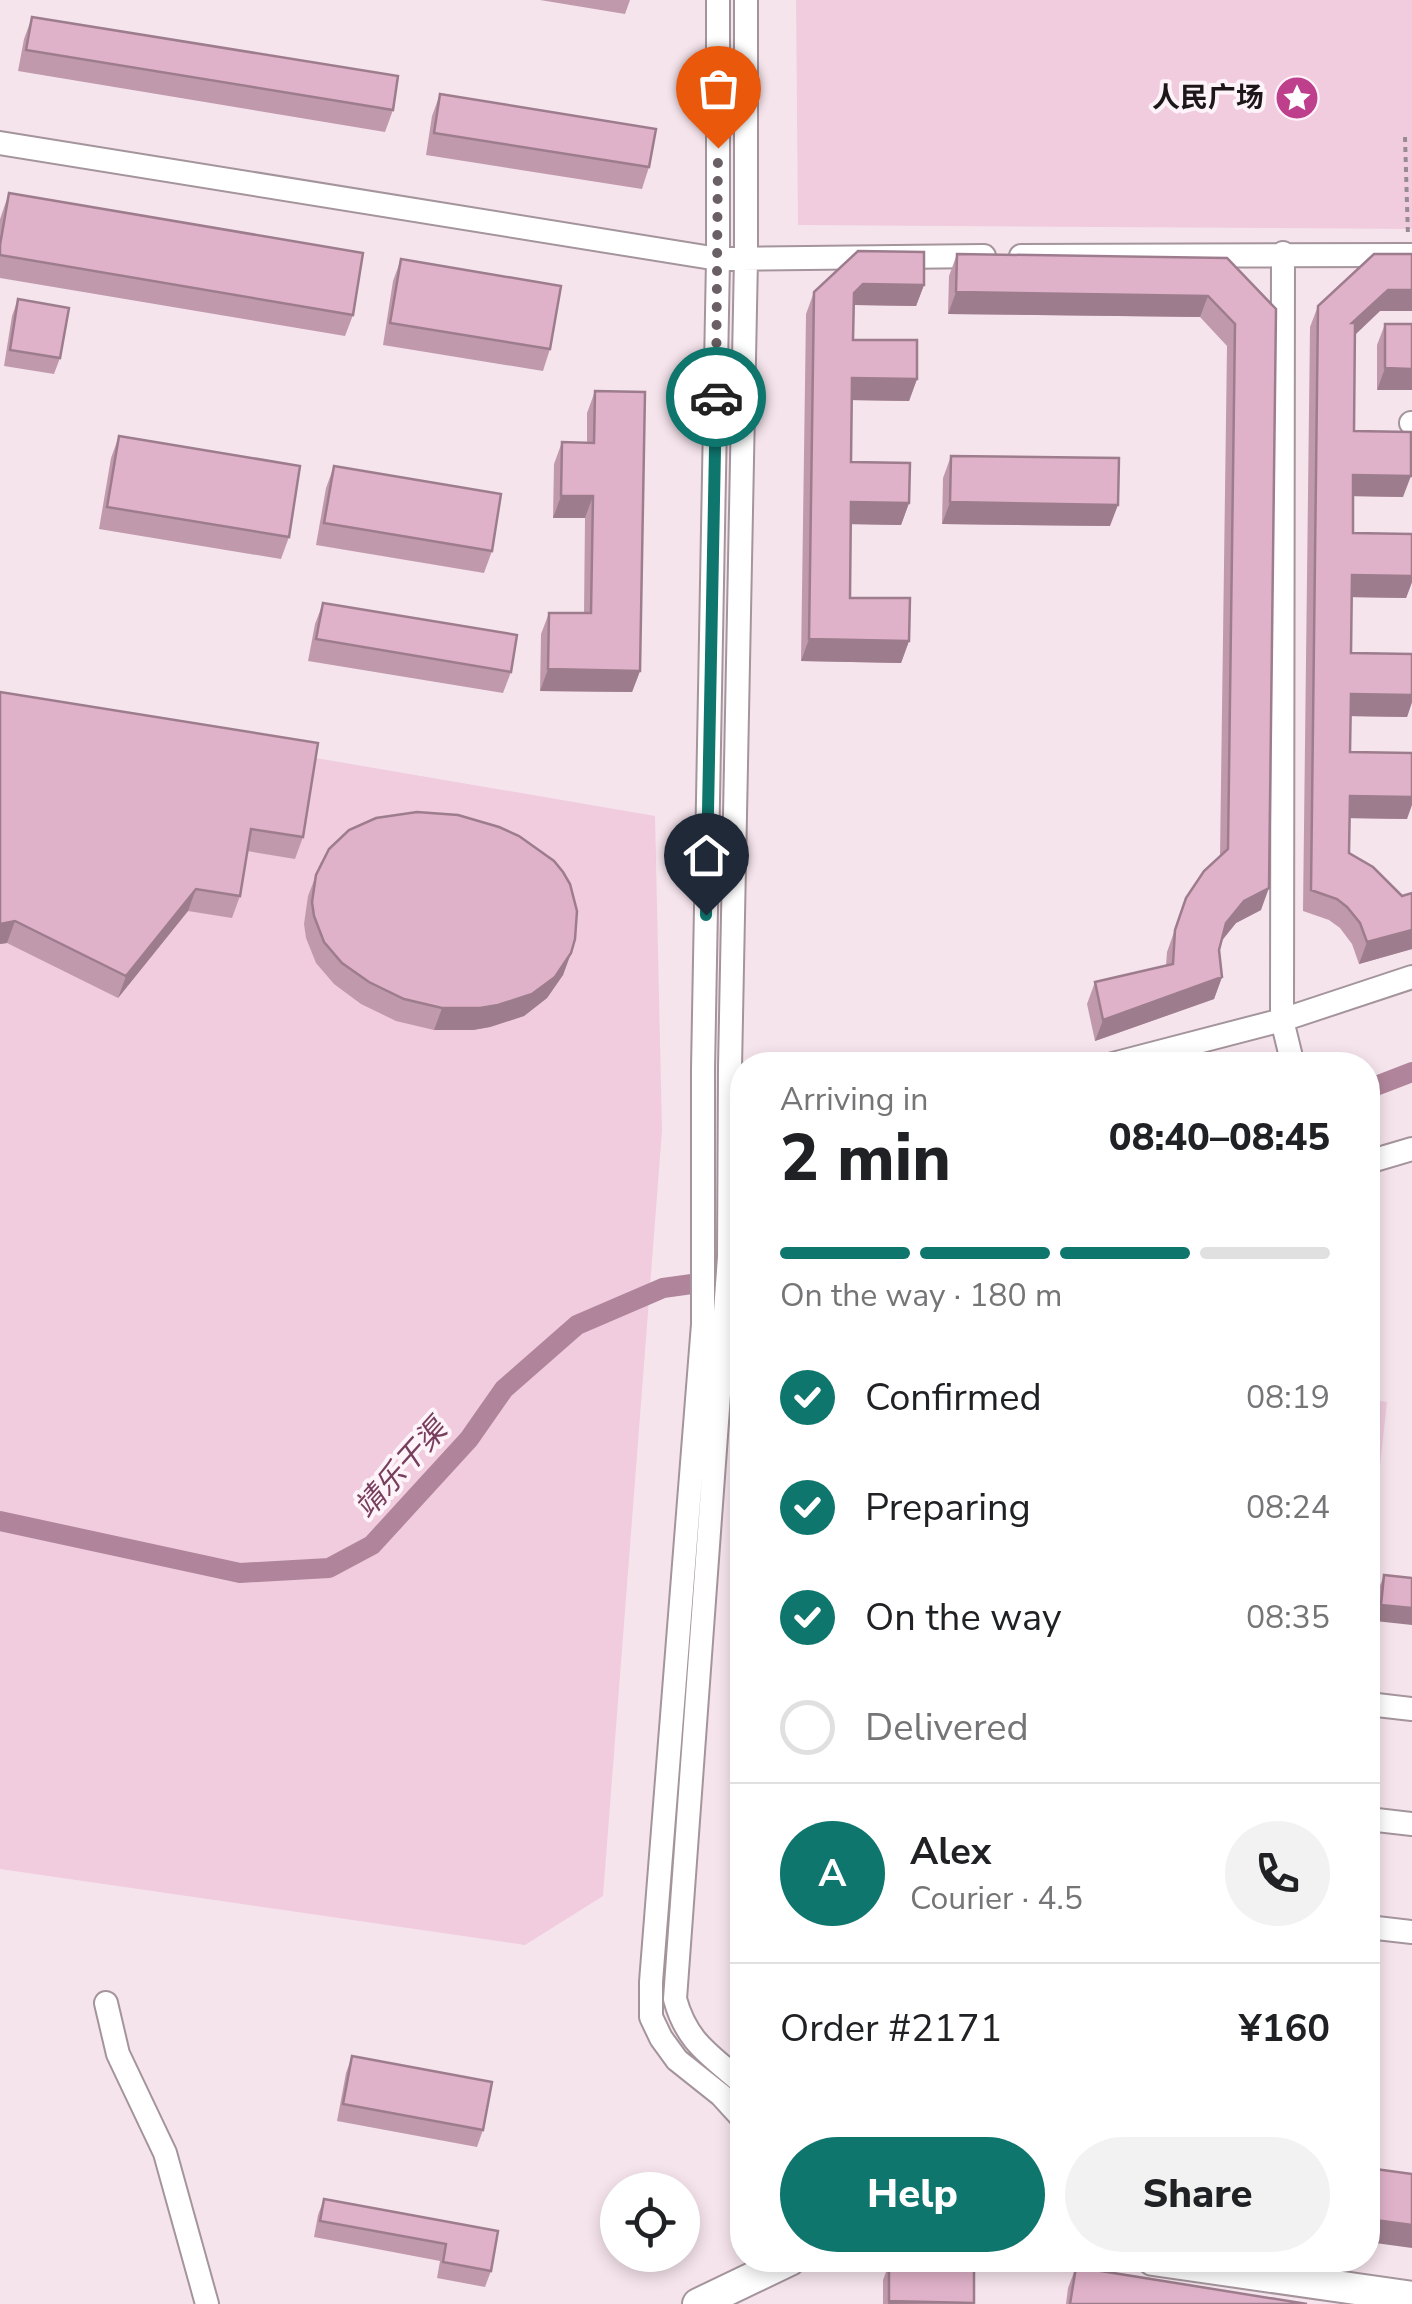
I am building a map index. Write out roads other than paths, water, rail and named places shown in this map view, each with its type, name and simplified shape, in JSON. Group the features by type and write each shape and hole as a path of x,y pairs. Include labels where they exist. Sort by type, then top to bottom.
{"main road":[{"path":"698,2304 753,2290 775,2272"},
{"path":"1237,2272 1412,2297"}],"street":[{"path":"718,0 718,259 703,1069 704,1252 724,1328 652,1962 651,2016 660,2038 677,2060 730,2105"},
{"path":"736,1052 746,0"},
{"path":"0,144 718,259 1410,254"},
{"path":"1283,253 1282,1020 1291,1052"},
{"path":"1159,1052 1282,1020 1412,977"},
{"path":"703,1069 730,1068"},
{"path":"1380,1158 1412,1148"},
{"path":"730,1230 675,1999 681,2021 692,2038 730,2072"},
{"path":"1380,1705 1412,1708"},
{"path":"1380,1820 1412,1824"},
{"path":"1380,1928 1412,1932"},
{"path":"106,2003 118,2054 165,2153 207,2304"}],"waterway":[{"name":"靖乐干渠","path":"1380,1084 1412,1072"},
{"name":"靖乐干渠","path":"0,1521 240,1573 329,1568 372,1545 469,1439 504,1389 577,1325 663,1288 730,1279"}],"place":[{"name":"人民广场","path":"1297,98"}]}
